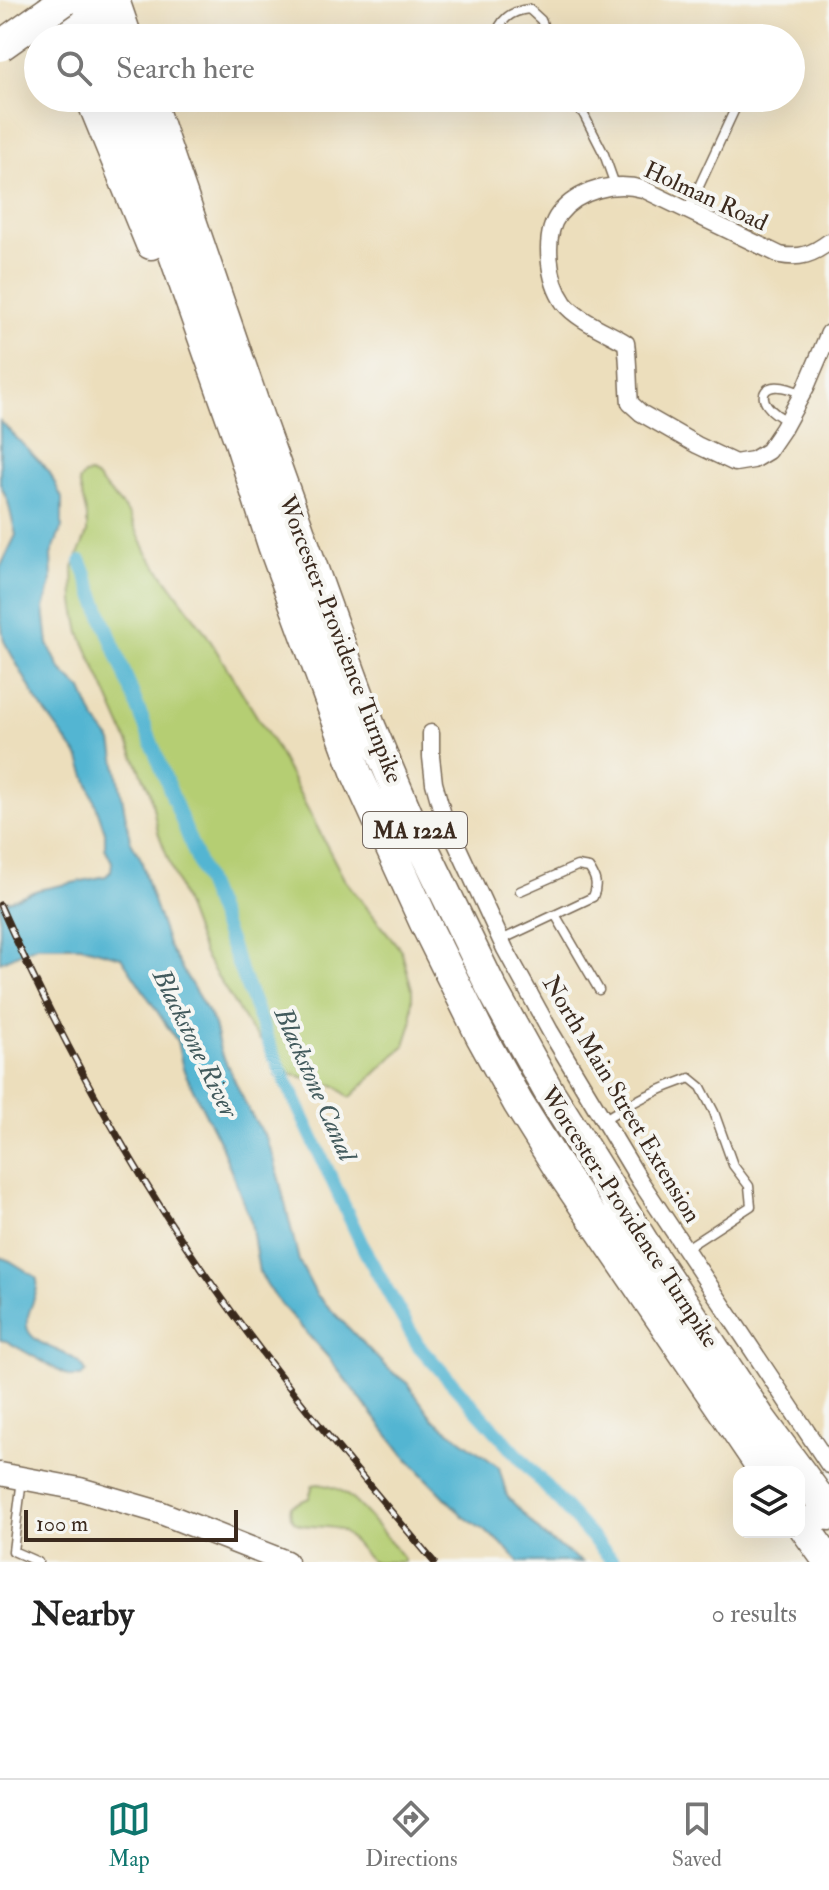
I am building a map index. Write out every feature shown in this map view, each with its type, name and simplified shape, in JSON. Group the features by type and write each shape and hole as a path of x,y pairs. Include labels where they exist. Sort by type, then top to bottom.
{"highway":[{"path":"55,0 63,24"},
{"path":"31,24 65,0"},
{"path":"85,0 93,24"},
{"path":"114,0 122,24"},
{"path":"0,46 24,29"},
{"path":"97,112 158,260 239,480 273,545"},
{"name":"Worcester-Providence Turnpike","path":"124,112 273,545 357,774 424,921 518,1103 760,1466"},
{"name":"Worcester-Providence Turnpike","path":"154,112 334,628 370,726 409,818 492,989 548,1090 760,1418 825,1507"},
{"path":"805,1528 829,1562"},
{"path":"802,1538 816,1562"}],"street":[{"name":"Holman Road","path":"829,242 808,255 780,255 643,189 615,185 591,192 562,210 553,224 549,257 556,289 570,309 626,343 630,403 641,413 735,463 753,460 768,451 802,394 829,333"},
{"name":"North Main Street Extension","path":"431,733 434,783 443,815 501,941 603,1120 829,1465"},
{"path":"11,1476 80,1489 159,1512 286,1562"}],"lane":[{"path":"500,24 516,10 529,9 543,24"},
{"path":"582,112 604,154 615,185"},
{"path":"688,211 734,112"},
{"path":"788,421 767,408 765,392 779,384 802,394"},
{"path":"501,941 593,897 596,877 589,868 577,866 520,891"},
{"path":"556,916 599,990"},
{"path":"603,1120 661,1088 690,1078 701,1087 714,1112 733,1165 749,1186 751,1206 685,1249"},
{"path":"11,1476 13,1551 38,1562"}],"green space":[{"path":"90,474 129,514 147,553 205,632 275,746 344,879 401,950 412,989 412,1023 405,1045 350,1098 336,1086 291,1074 250,1029 204,955 158,832 150,792 80,633 74,602 73,568 87,533 87,517 79,482 84,475"},
{"path":"313,1485 337,1489 351,1498 404,1562 372,1562 340,1530 294,1521 291,1506 309,1498"}],"water":[{"name":"Blackstone River","path":"0,421 49,471 62,498 62,527 51,555 52,580 44,608 48,644 60,669 82,690 95,720 112,742 130,840 141,859 169,947 213,1021 220,1050 249,1111 266,1138 274,1158 299,1261 316,1294 386,1367 407,1383 433,1419 499,1467 507,1496 545,1537 582,1562 519,1562 499,1541 463,1516 404,1455 327,1356 277,1300 259,1272 251,1222 221,1145 183,1069 177,1041 121,957 81,946 36,946 0,962 0,904 38,890 106,876 111,871 112,862 105,848 105,832 80,759 38,702 4,641 0,616 0,568 16,535 0,483"},
{"path":"0,1257 36,1277 37,1290 27,1319 29,1332 42,1343 75,1359 86,1372 81,1377 70,1377 0,1340"}],"waterway":[{"name":"Blackstone Canal","path":"81,562 272,1051 365,1251 418,1345 614,1562"}],"railway":[{"path":"0,905 45,1001 95,1096 177,1233 288,1386 434,1562"}]}
